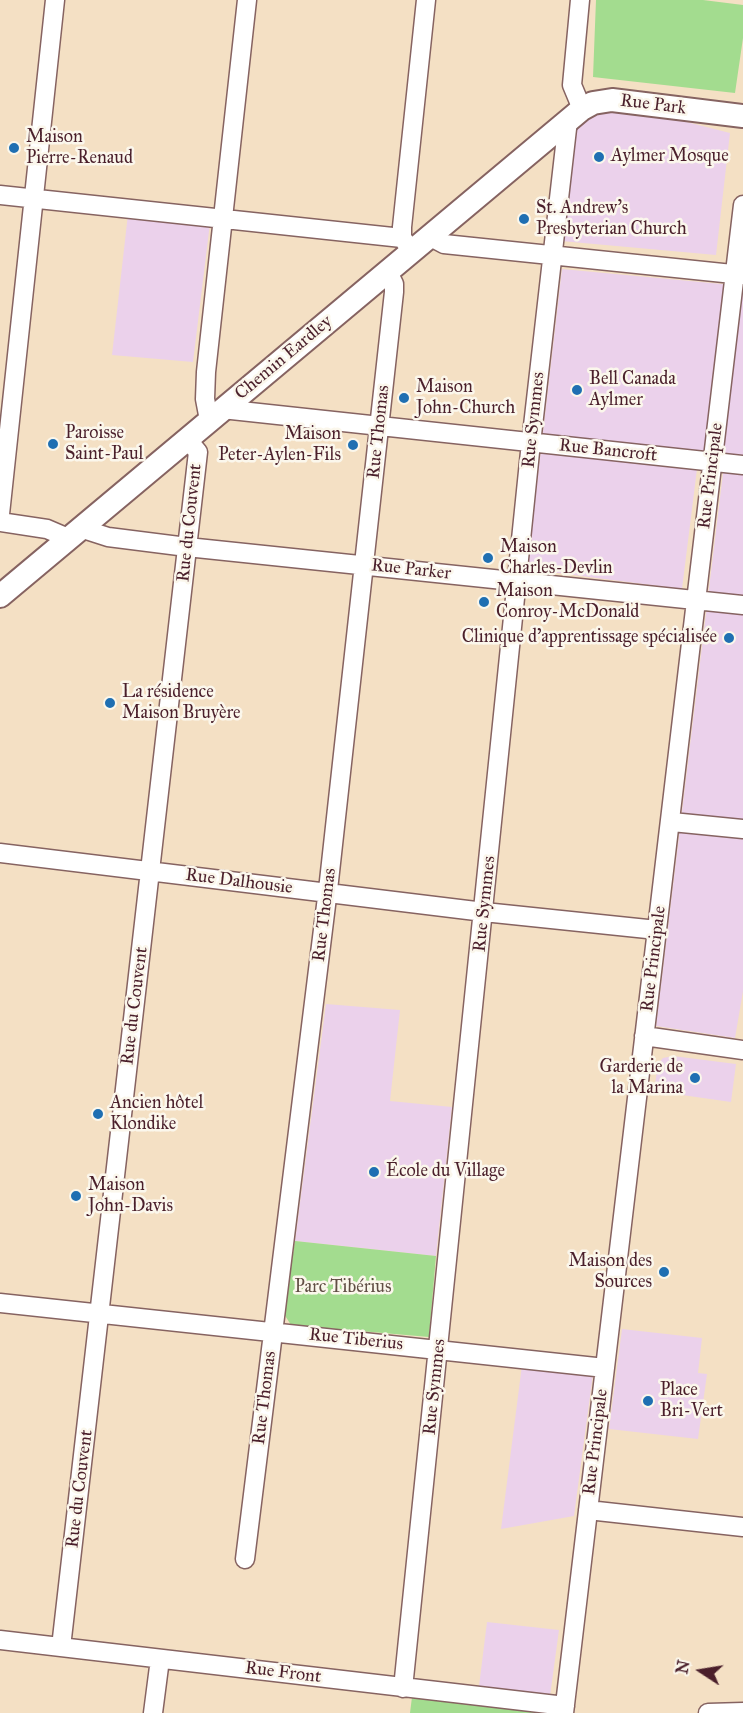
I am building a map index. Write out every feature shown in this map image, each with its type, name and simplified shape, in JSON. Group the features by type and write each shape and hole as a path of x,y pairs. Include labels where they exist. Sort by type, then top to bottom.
{"main road":[{"name":"Rue Park","path":"575,115 593,103 612,100 743,116"},
{"name":"Chemin Eardley","path":"0,596 215,414 388,272 415,241 575,115"}],"street":[{"path":"0,514 7,385 34,198 55,0"},
{"path":"215,414 205,399 206,372 247,0"},
{"path":"415,241 426,0"},
{"name":"Rue Symmes","path":"403,1688 531,443 552,256 575,115 572,85 578,0"},
{"path":"0,195 739,275"},
{"name":"Rue Principale","path":"565,1709 644,1036 672,822 712,462 739,275 743,205"},
{"name":"Rue Thomas","path":"245,1559 328,893 394,284 388,272"},
{"name":"Rue Bancroft","path":"215,414 379,428 743,465"},
{"name":"Rue du Couvent","path":"61,1647 198,452 187,440"},
{"name":"Rue Parker","path":"0,522 187,547 743,605"},
{"path":"672,822 743,829"},
{"name":"Rue Dalhousie","path":"0,853 484,912 657,930"},
{"path":"644,1036 743,1050"},
{"name":"Rue Tiberius","path":"0,1303 605,1368"},
{"path":"588,1510 743,1527"},
{"name":"Rue Front","path":"0,1640 565,1709"},
{"path":"153,1713 160,1659"},
{"path":"708,1713 743,1712"}],"shaded area":[{"path":"616,104 730,133 716,255 561,241 576,126 589,114"},
{"path":"128,214 210,223 193,362 112,355"},
{"path":"562,269 743,286 743,456 699,453 682,589 527,569"},
{"path":"723,473 743,474 743,991 735,1038 656,1026"},
{"name":"École du Village","path":"326,1004 400,1010 390,1101 452,1107 436,1256 295,1241"},
{"name":"Garderie de la Marina","path":"673,1056 736,1064 731,1102 654,1091 658,1064 663,1058"},
{"path":"622,1329 702,1338 698,1373 707,1374 698,1439 609,1429"},
{"path":"522,1365 593,1374 574,1516 501,1529"},
{"path":"487,1622 559,1630 550,1696 479,1686"}],"green space":[{"path":"596,0 703,0 743,5 743,38 735,93 593,77"},
{"name":"Parc Tibérius","path":"295,1241 436,1256 429,1337 291,1325 284,1314"},
{"path":"413,1689 564,1713 410,1713"}],"place":[{"name":"Maison Pierre-Renaud","path":"14,148"},
{"name":"Aylmer Mosque","path":"599,157"},
{"name":"St. Andrew's Presbyterian Church","path":"524,219"},
{"name":"Bell Canada Aylmer","path":"577,390"},
{"name":"Maison John-Church","path":"404,398"},
{"name":"Paroisse Saint-Paul","path":"53,444"},
{"name":"Maison Peter-Aylen-Fils","path":"353,445"},
{"name":"Maison Charles-Devlin","path":"488,558"},
{"name":"Maison Conroy-McDonald","path":"484,602"},
{"name":"Clinique d'apprentissage spécialisée","path":"729,638"},
{"name":"La résidence Maison Bruyère","path":"110,703"},
{"name":"Garderie de la Marina","path":"695,1078"},
{"name":"Ancien hôtel Klondike","path":"98,1114"},
{"name":"École du Village","path":"374,1172"},
{"name":"Maison John-Davis","path":"76,1196"},
{"name":"Maison des Sources","path":"664,1272"},
{"name":"Place Bri-Vert","path":"648,1401"}]}
